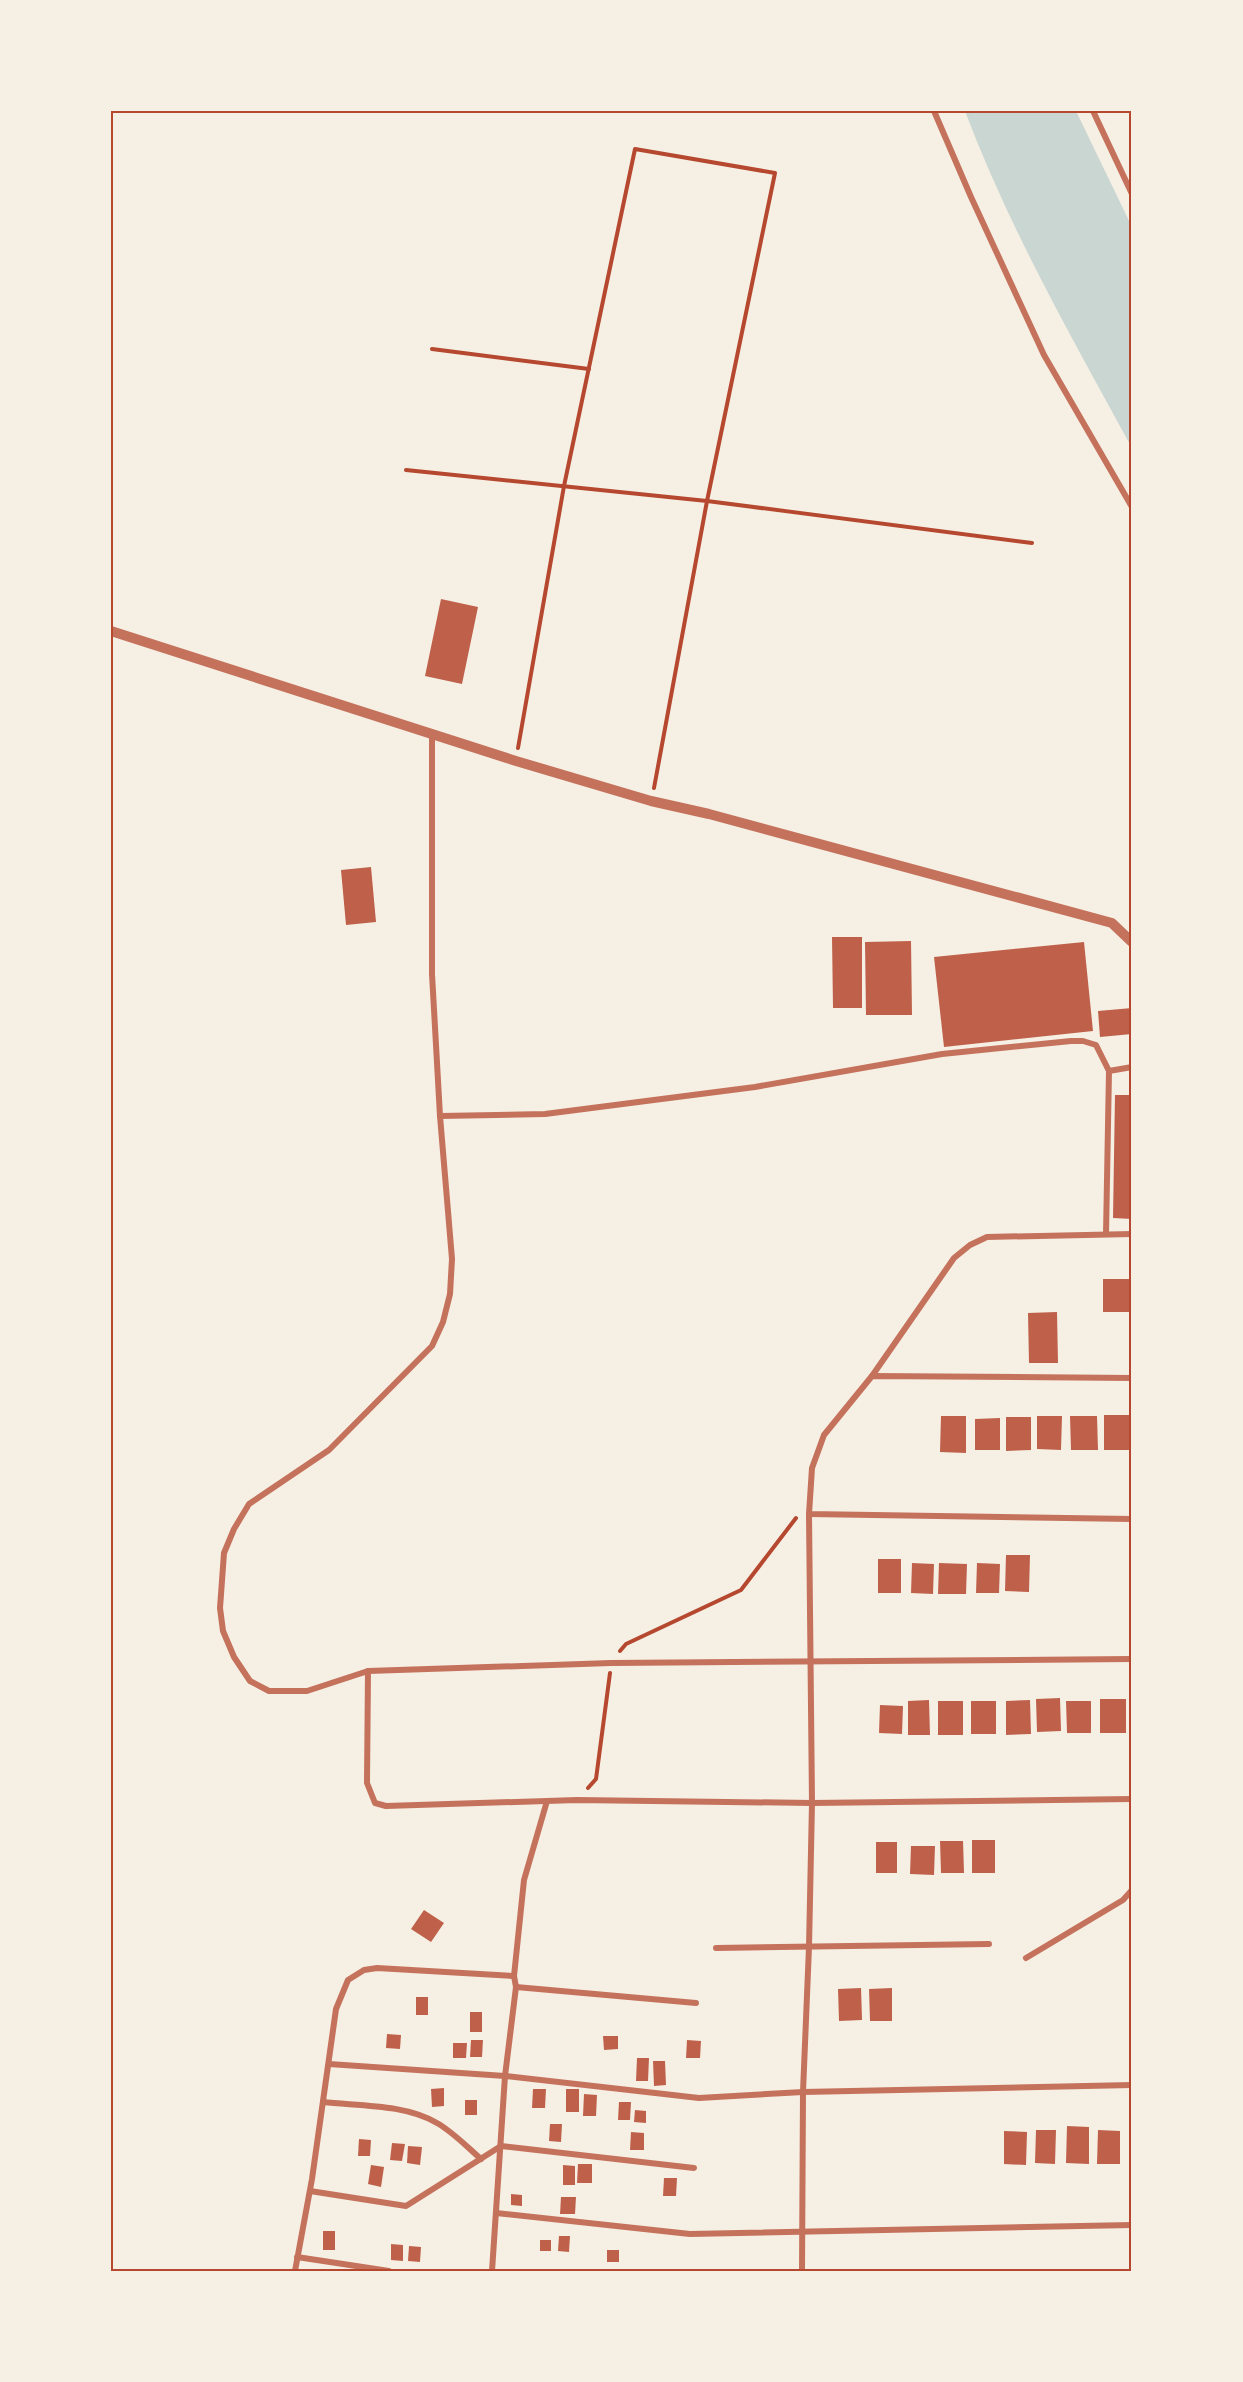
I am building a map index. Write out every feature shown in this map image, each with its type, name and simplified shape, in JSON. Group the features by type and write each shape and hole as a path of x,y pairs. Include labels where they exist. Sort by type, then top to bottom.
{"street":[{"path":"934,111 1044,355 1132,507"},
{"path":"1093,111 1132,194"},
{"path":"111,631 516,761 651,801 709,814 1112,923 1132,942"},
{"path":"432,734 432,974 440,1116 452,1259 450,1294 443,1322 432,1346 329,1450 249,1504 234,1529 224,1553 220,1608 223,1631 234,1657 250,1681 269,1691 307,1691 368,1671 611,1664 1132,1659"},
{"path":"440,1116 545,1114 754,1087 942,1054 1083,1041 1096,1045 1109,1071 1106,1234"},
{"path":"1109,1071 1132,1067"},
{"path":"802,2271 803,2092 812,1803 809,1501 812,1468 824,1436 872,1376 954,1258 970,1245 987,1237 1132,1234"},
{"path":"872,1376 1132,1378"},
{"path":"809,1514 1132,1519"},
{"path":"368,1671 367,1782 369,1793 375,1803 386,1806 577,1800 812,1803 1132,1799"},
{"path":"492,2271 505,2076 516,1987 514,1976 524,1880 547,1801"},
{"path":"1026,1958 1123,1900 1132,1890"},
{"path":"716,1948 989,1944"},
{"path":"295,2271 310,2191 336,2009 348,1980 364,1970 377,1968 514,1976"},
{"path":"516,1987 696,2003"},
{"path":"329,2064 505,2076 699,2098 803,2092 1132,2085"},
{"path":"323,2102 420,2115 438,2124 480,2159"},
{"path":"310,2191 406,2206 501,2146 694,2168"},
{"path":"496,2213 690,2234 1132,2225"},
{"path":"297,2257 389,2271"}],"path":[{"path":"516,761 564,486 635,149 775,174 708,501 651,801"},
{"path":"432,349 589,369"},
{"path":"406,470 708,501 1032,543"},
{"path":"577,1800 596,1779 611,1664 626,1644 741,1590 809,1501"}],"shaded area":[{"path":"965,111 1076,111 1132,227 1132,448 1021,240 982,155"}],"building":[{"path":"441,599 478,607 462,684 425,676"},
{"path":"371,867 376,922 346,925 341,870"},
{"path":"832,937 862,937 862,1008 833,1008"},
{"path":"911,941 912,1015 866,1015 865,942"},
{"path":"1084,942 1093,1031 944,1047 934,957"},
{"path":"1132,1008 1132,1034 1100,1037 1098,1011"},
{"path":"1115,1095 1132,1095 1132,1219 1113,1218"},
{"path":"1103,1279 1129,1279 1129,1312 1103,1312"},
{"path":"1057,1312 1058,1363 1029,1363 1028,1313"},
{"path":"1104,1415 1129,1415 1129,1450 1104,1450"},
{"path":"941,1416 966,1416 966,1453 940,1452"},
{"path":"1037,1416 1062,1416 1061,1450 1037,1449"},
{"path":"1070,1416 1097,1416 1098,1450 1071,1450"},
{"path":"1006,1417 1031,1417 1031,1450 1006,1451"},
{"path":"1000,1418 1000,1450 975,1450 975,1419"},
{"path":"1006,1555 1030,1555 1029,1592 1005,1591"},
{"path":"878,1559 901,1559 901,1593 878,1593"},
{"path":"912,1563 934,1564 933,1594 911,1593"},
{"path":"939,1563 967,1564 966,1594 938,1594"},
{"path":"977,1563 1000,1564 999,1593 976,1593"},
{"path":"1060,1698 1061,1731 1037,1732 1036,1699"},
{"path":"1100,1699 1126,1699 1126,1733 1100,1733"},
{"path":"929,1700 930,1735 908,1735 908,1701"},
{"path":"1030,1700 1031,1734 1006,1735 1006,1701"},
{"path":"938,1701 963,1701 963,1735 938,1735"},
{"path":"971,1701 996,1701 996,1734 971,1734"},
{"path":"1066,1701 1091,1701 1091,1733 1067,1733"},
{"path":"880,1705 903,1706 902,1734 879,1733"},
{"path":"972,1840 995,1840 995,1873 972,1873"},
{"path":"940,1841 963,1841 964,1873 941,1873"},
{"path":"876,1842 897,1842 897,1873 876,1873"},
{"path":"911,1846 935,1846 934,1875 910,1874"},
{"path":"424,1910 444,1923 431,1942 411,1929"},
{"path":"861,1988 862,2020 839,2021 838,1989"},
{"path":"892,1988 892,2021 870,2021 869,1989"},
{"path":"416,1997 428,1997 428,2015 416,2015"},
{"path":"470,2012 482,2012 482,2032 470,2032"},
{"path":"387,2034 401,2035 400,2049 386,2048"},
{"path":"603,2036 618,2036 618,2049 604,2050"},
{"path":"471,2040 483,2040 482,2057 470,2057"},
{"path":"687,2040 701,2041 700,2058 686,2058"},
{"path":"453,2043 467,2043 466,2058 453,2058"},
{"path":"637,2058 649,2058 648,2081 636,2081"},
{"path":"653,2061 665,2061 666,2085 654,2086"},
{"path":"444,2088 444,2106 432,2107 431,2089"},
{"path":"533,2089 546,2089 545,2108 532,2108"},
{"path":"566,2089 579,2089 579,2112 566,2112"},
{"path":"584,2094 597,2095 596,2116 583,2116"},
{"path":"465,2100 477,2100 477,2115 465,2115"},
{"path":"619,2102 631,2102 630,2120 618,2120"},
{"path":"635,2110 646,2111 646,2123 634,2122"},
{"path":"550,2124 562,2124 561,2142 549,2141"},
{"path":"1067,2126 1089,2127 1089,2164 1066,2163"},
{"path":"1036,2130 1056,2130 1055,2164 1035,2163"},
{"path":"1098,2130 1120,2131 1120,2164 1097,2164"},
{"path":"1004,2131 1027,2132 1026,2165 1004,2164"},
{"path":"631,2132 644,2133 644,2150 630,2150"},
{"path":"359,2139 371,2140 370,2156 358,2156"},
{"path":"392,2143 405,2144 402,2161 390,2160"},
{"path":"408,2146 422,2147 420,2165 407,2163"},
{"path":"578,2164 592,2164 592,2183 577,2183"},
{"path":"371,2165 384,2167 381,2187 368,2184"},
{"path":"563,2165 575,2166 575,2185 563,2185"},
{"path":"664,2178 677,2178 676,2196 663,2196"},
{"path":"511,2194 522,2195 522,2206 511,2205"},
{"path":"561,2197 576,2197 575,2214 560,2214"},
{"path":"323,2231 335,2231 335,2250 323,2250"},
{"path":"559,2236 570,2236 569,2252 558,2251"},
{"path":"540,2240 551,2240 551,2251 540,2251"},
{"path":"391,2244 403,2245 403,2261 391,2260"},
{"path":"409,2246 421,2247 420,2262 408,2261"},
{"path":"607,2250 619,2250 619,2262 607,2262"}]}
